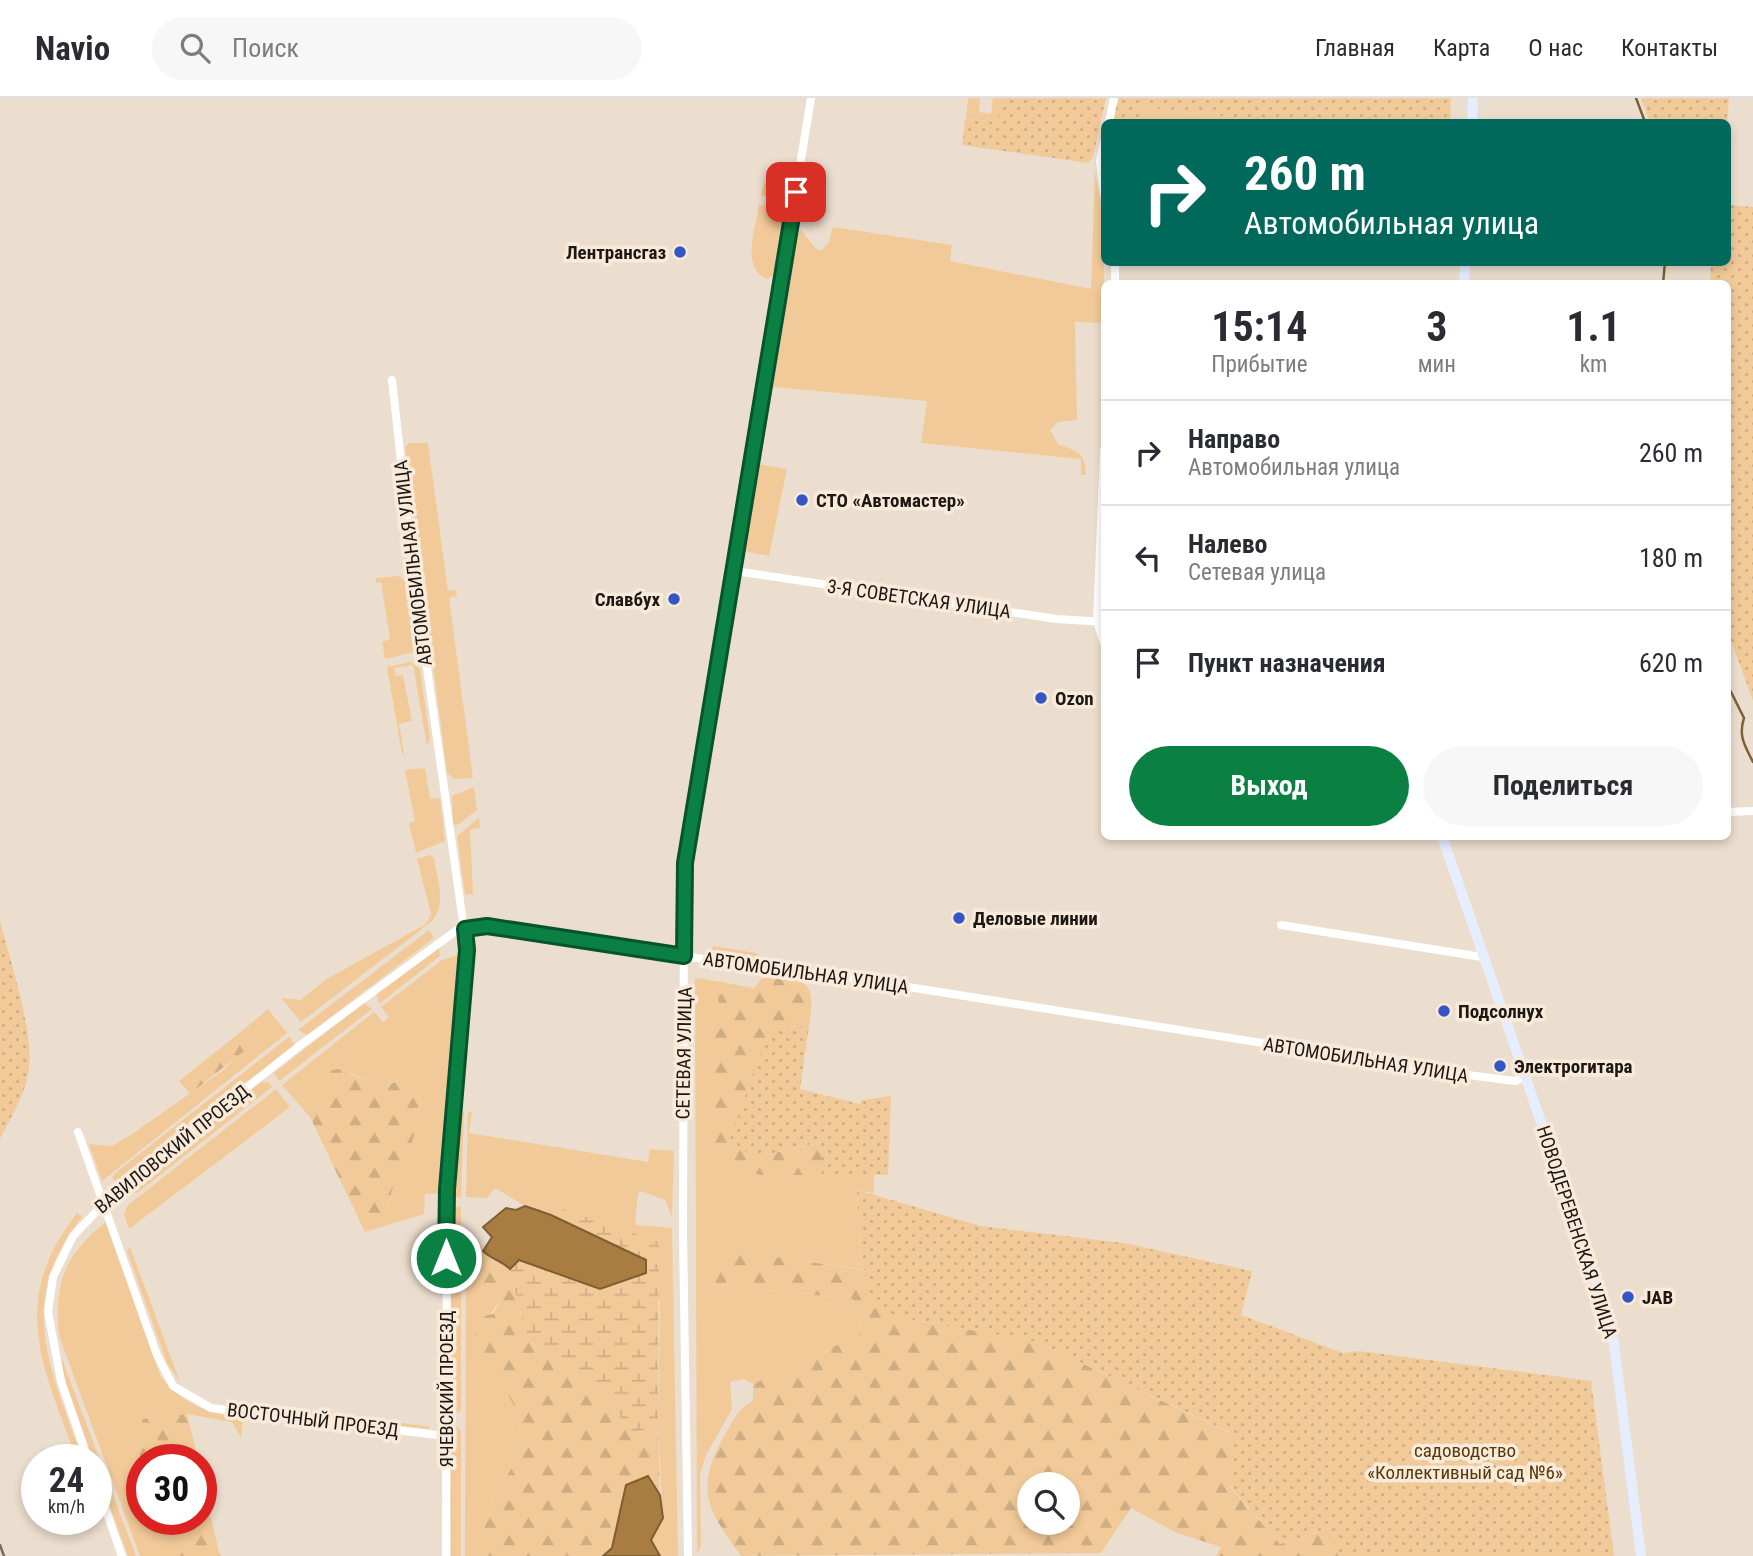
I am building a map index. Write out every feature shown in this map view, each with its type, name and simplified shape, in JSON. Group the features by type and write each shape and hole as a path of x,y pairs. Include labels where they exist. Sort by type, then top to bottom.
{"main road":[{"path":"1472,119 1473,98"},
{"name":"НОВОДЕРЕВЕНСКАЯ УЛИЦА","path":"1443,840 1610,1326 1641,1556"}],"street":[{"name":"СЕТЕВАЯ УЛИЦА","path":"688,1556 683,1234 685,863 811,98"},
{"path":"1110,119 1114,98"},
{"name":"АВТОМОБИЛЬНАЯ УЛИЦА","path":"392,380 412,569 465,929 487,926 764,968 826,974 1452,1073 1515,1081 1526,1077"},
{"name":"3-Я СОВЕТСКАЯ УЛИЦА","path":"734,571 1057,619 1101,621"},
{"path":"1731,812 1753,811"},
{"path":"1281,925 1482,957"},
{"name":"ВАВИЛОВСКИЙ ПРОЕЗД","path":"83,1444 61,1381 48,1312 53,1277 73,1236 104,1201 439,940 465,929"},
{"name":"ЯЧЕВСКИЙ ПРОЕЗД","path":"446,1556 447,1189 467,950 465,929"},
{"name":"ВОСТОЧНЫЙ ПРОЕЗД","path":"78,1132 161,1363 173,1385 211,1408 227,1411 446,1436"},
{"path":"112,1528 122,1556"}],"green space":[{"path":"968,98 980,98 979,112 991,114 993,99 985,98 1000,98 997,122 966,119"},
{"path":"1000,98 1106,98 1093,157 1088,163 962,145 965,119 997,122"},
{"path":"1119,98 1451,98 1450,119 1240,119 1143,107 1141,119 1112,119"},
{"path":"1641,98 1729,98 1728,119 1649,119"},
{"path":"1143,107 1241,118 1241,119 1135,119"},
{"path":"1095,171 1101,207 1101,266 1104,266 1104,280 1101,280 1101,323 1075,322 1077,420 1058,422 1050,430 1059,445 1080,454 1086,475 1081,475 1081,459 921,443 927,401 773,387 795,232 801,230 816,249 821,250 828,244 833,227 952,245 950,261 1091,289"},
{"path":"775,175 785,176 790,183 775,274 767,279 759,274 754,266 752,246 759,205 767,206 768,197 761,196 762,189"},
{"path":"1731,205 1753,207 1753,701 1731,640 1731,280 1710,280 1711,266 1731,266"},
{"path":"409,443 428,443 448,591 456,590 457,596 449,598 473,778 454,779 447,773 405,448"},
{"path":"758,464 787,469 769,556 744,551"},
{"path":"399,576 408,583 417,648 414,652 385,659 382,642 390,639 381,582 376,583 376,578"},
{"path":"411,662 420,669 430,739 427,746 413,665 394,668 396,676 403,675 412,721 399,724 402,754 387,667"},
{"path":"425,768 430,799 440,798 445,841 416,853 409,823 415,821 405,770"},
{"path":"474,787 477,810 459,824 453,825 452,796"},
{"path":"479,818 480,828 470,829 473,894 465,895 457,836"},
{"path":"430,855 434,859 440,899 437,914 432,921 301,1022 281,998 301,1000 325,980 426,924 431,914 417,859"},
{"path":"0,921 21,998 30,1059 23,1092 0,1139"},
{"path":"429,930 434,938 307,1035 298,1030"},
{"path":"713,946 756,953 768,962 710,956"},
{"path":"439,947 440,956 379,1004 376,993"},
{"path":"461,954 442,1194 425,1194 424,1214 365,1232 382,1223 387,1216 392,1190 414,1135 413,1122 422,1100 397,1080 383,1088 351,1073 323,1079 321,1099 310,1117 282,1085 374,1012 383,1022 389,1017 381,1007 442,960"},
{"path":"762,978 789,979 805,984 811,999 809,1026 770,1027 765,1155 822,1142 822,1175 761,1175 719,1165 707,1137 718,1085 708,1049 719,1010 718,996 727,990 754,988"},
{"path":"695,979 754,988 727,990 708,1048 718,1085 707,1137 761,1175 874,1175 874,1193 857,1190 861,1269 710,1248 710,1284 853,1299 861,1334 753,1384 743,1379 730,1382 732,1409 706,1455 700,1474 701,1547 697,1553"},
{"path":"364,1003 372,1009 279,1081 274,1073"},
{"path":"268,1009 287,1033 102,1181 89,1144 112,1146 225,1069 252,1038 248,1026"},
{"path":"248,1026 252,1038 249,1047 190,1094 179,1081"},
{"path":"809,1026 800,1089 860,1104 862,1100 891,1096 888,1175 822,1175 821,1142 765,1155 727,1147 770,1027"},
{"path":"290,1036 294,1045 117,1184 112,1177 119,1170"},
{"path":"339,1069 383,1088 411,1074 424,1080 422,1100 413,1122 411,1147 392,1190 387,1216 382,1223 365,1232 310,1117 321,1099 323,1079 332,1070"},
{"path":"261,1082 268,1082 272,1087 137,1193 123,1191"},
{"path":"276,1089 290,1107 129,1229 124,1214 127,1206"},
{"path":"457,1112 464,1112 461,1198 452,1195"},
{"path":"468,1112 472,1112 469,1133 648,1162 650,1149 674,1151 672,1217 665,1200 641,1191 638,1194 635,1222 637,1225 672,1228 678,1556 660,1556 651,1540 663,1518 658,1423 660,1301 551,1205 533,1211 495,1188 487,1198 466,1197"},
{"name":"садоводство «Коллективный сад №6»","path":"857,1190 981,1226 1124,1243 1252,1271 1241,1315 1343,1353 1359,1351 1591,1381 1614,1556 1339,1556 1329,1528 1280,1544 1230,1486 1233,1434 1037,1342 887,1315 867,1290 870,1271 861,1269"},
{"path":"551,1205 659,1242 658,1423 635,1434 600,1393 527,1340 510,1269 519,1260 600,1289 551,1215 533,1211"},
{"path":"461,1206 461,1410 451,1418 451,1215 453,1208"},
{"path":"77,1213 82,1217 61,1248 49,1278 44,1307 45,1336 51,1366 77,1444 72,1444 53,1393 43,1363 38,1334 37,1305 43,1276 56,1245"},
{"path":"106,1222 161,1377 178,1394 195,1405 215,1413 238,1417 243,1421 241,1438 232,1422 187,1414 134,1441 135,1444 126,1444 126,1518 112,1480 112,1444 99,1444 59,1336 58,1300 65,1272 80,1246"},
{"path":"466,1229 492,1260 482,1264 483,1288 500,1300 475,1337 520,1415 518,1458 494,1496 476,1556 465,1556"},
{"path":"130,1247 180,1382 167,1363 127,1251"},
{"path":"710,1247 870,1271 887,1315 1037,1342 1234,1435 1230,1487 1280,1544 1330,1528 1339,1556 1216,1556 1221,1547 1177,1533 1131,1508 1101,1553 741,1556 719,1524 708,1497 707,1483 716,1452 734,1419 753,1401 753,1384 861,1334 853,1299 710,1284"},
{"path":"492,1260 503,1262 510,1269 527,1340 600,1393 635,1434 658,1423 660,1495 648,1476 620,1518 612,1548 603,1556 476,1556 494,1496 518,1458 520,1416 475,1337 476,1318 493,1314 500,1300 483,1288 477,1275 481,1264"},
{"path":"57,1346 94,1444 88,1444 65,1380"},
{"path":"277,1407 429,1426 429,1429 281,1412"},
{"path":"187,1414 194,1444 135,1444 143,1419"},
{"path":"450,1422 461,1430 461,1556 451,1556"},
{"path":"112,1492 136,1556 128,1556 112,1512"},
{"path":"132,1535 169,1535 176,1556 140,1556"},
{"path":"169,1535 215,1535 220,1556 176,1556"}],"shaded area":[{"path":"525,1206 551,1215 646,1260 646,1273 600,1289 519,1260 510,1269 483,1251 492,1237 483,1227 506,1208 516,1210"},
{"path":"648,1476 660,1495 663,1518 651,1540 660,1556 603,1556 612,1548 626,1485"}],"waterway":[{"path":"1636,98 1644,119"},
{"path":"1663,280 1665,266"},
{"path":"1731,692 1744,718 1742,736 1753,762"}],"railway":[{"path":"0,1545 4,1556"}],"place":[{"name":"Лентрансгаз","path":"680,252"},
{"name":"СТО «Автомастер»","path":"802,500"},
{"name":"Славбух","path":"674,599"},
{"name":"Ozon","path":"1041,698"},
{"name":"Деловые линии","path":"959,918"},
{"name":"Подсолнух","path":"1444,1011"},
{"name":"Электрогитара","path":"1500,1066"},
{"name":"JAB","path":"1628,1297"}],"route":[{"path":"446,1258 447,1189 467,950 465,929 487,926 684,956 685,863 796,192"}]}
